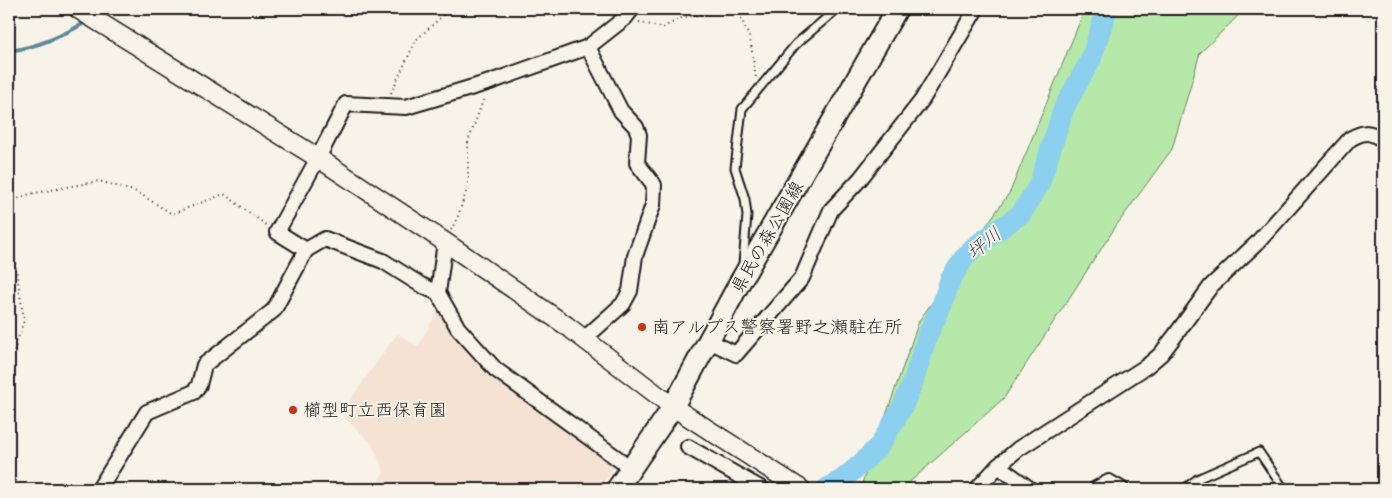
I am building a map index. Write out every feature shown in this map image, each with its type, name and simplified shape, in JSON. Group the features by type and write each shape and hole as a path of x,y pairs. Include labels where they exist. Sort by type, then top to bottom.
{"main road":[{"name":"県民の森公園線","path":"617,489 673,407 740,282 897,9"}],"street":[{"path":"78,9 318,158 445,242 584,339 673,407 801,489"},
{"path":"709,341 736,354 802,278 831,210 860,179 922,100 976,9"},
{"path":"306,250 276,232 346,104 406,107 490,82 588,47 628,13"},
{"path":"584,339 623,304 630,291 635,256 654,205 654,185 637,163 639,135 636,127 616,104 588,47"},
{"path":"977,489 998,466 1018,449 1147,366 1161,354 1211,286 1257,244 1350,139 1362,133 1373,133 1383,140"},
{"path":"99,489 147,412 194,392 199,385 204,365 274,310 306,250 325,239 383,261 438,293 458,328 495,369 632,469"},
{"path":"438,293 445,242"},
{"path":"688,447 762,489"},
{"path":"998,466 1030,489"},
{"path":"1096,489 1109,482 1122,489"}],"lane":[{"path":"740,282 747,214 745,199 735,168 742,109 796,44 837,9"},
{"path":"1184,489 1197,479 1260,452 1284,489"}],"path":[{"path":"388,106 392,89 416,40 450,9"},
{"path":"628,13 662,28 681,18 728,9"},
{"path":"737,9 750,40 758,88"},
{"path":"745,9 786,15 797,12 800,9"},
{"path":"445,242 458,216 468,186 468,142 490,82"},
{"path":"9,202 30,194 99,181 137,192 172,214 224,194 276,232"},
{"path":"9,223 24,320 9,368"}],"shaded area":[{"path":"441,306 461,338 617,464 598,489 373,489 384,472 372,444 344,417 344,408 397,334 418,346"}],"green space":[{"path":"1085,9 1245,9 1200,53 1172,149 1116,226 1004,398 902,489 860,489 919,321 1010,192"}],"waterway":[{"path":"98,15 104,9"},
{"name":"坪川","path":"826,489 842,480 880,445 903,406 914,379 928,334 942,305 950,280 964,258 974,247 1021,214 1039,185 1064,108 1091,59 1107,9"},
{"path":"9,51 30,47 50,40 88,21"}],"place":[{"name":"南アルプス警察署野之瀬駐在所","path":"642,327"},
{"name":"櫛型町立西保育園","path":"293,410"}]}
